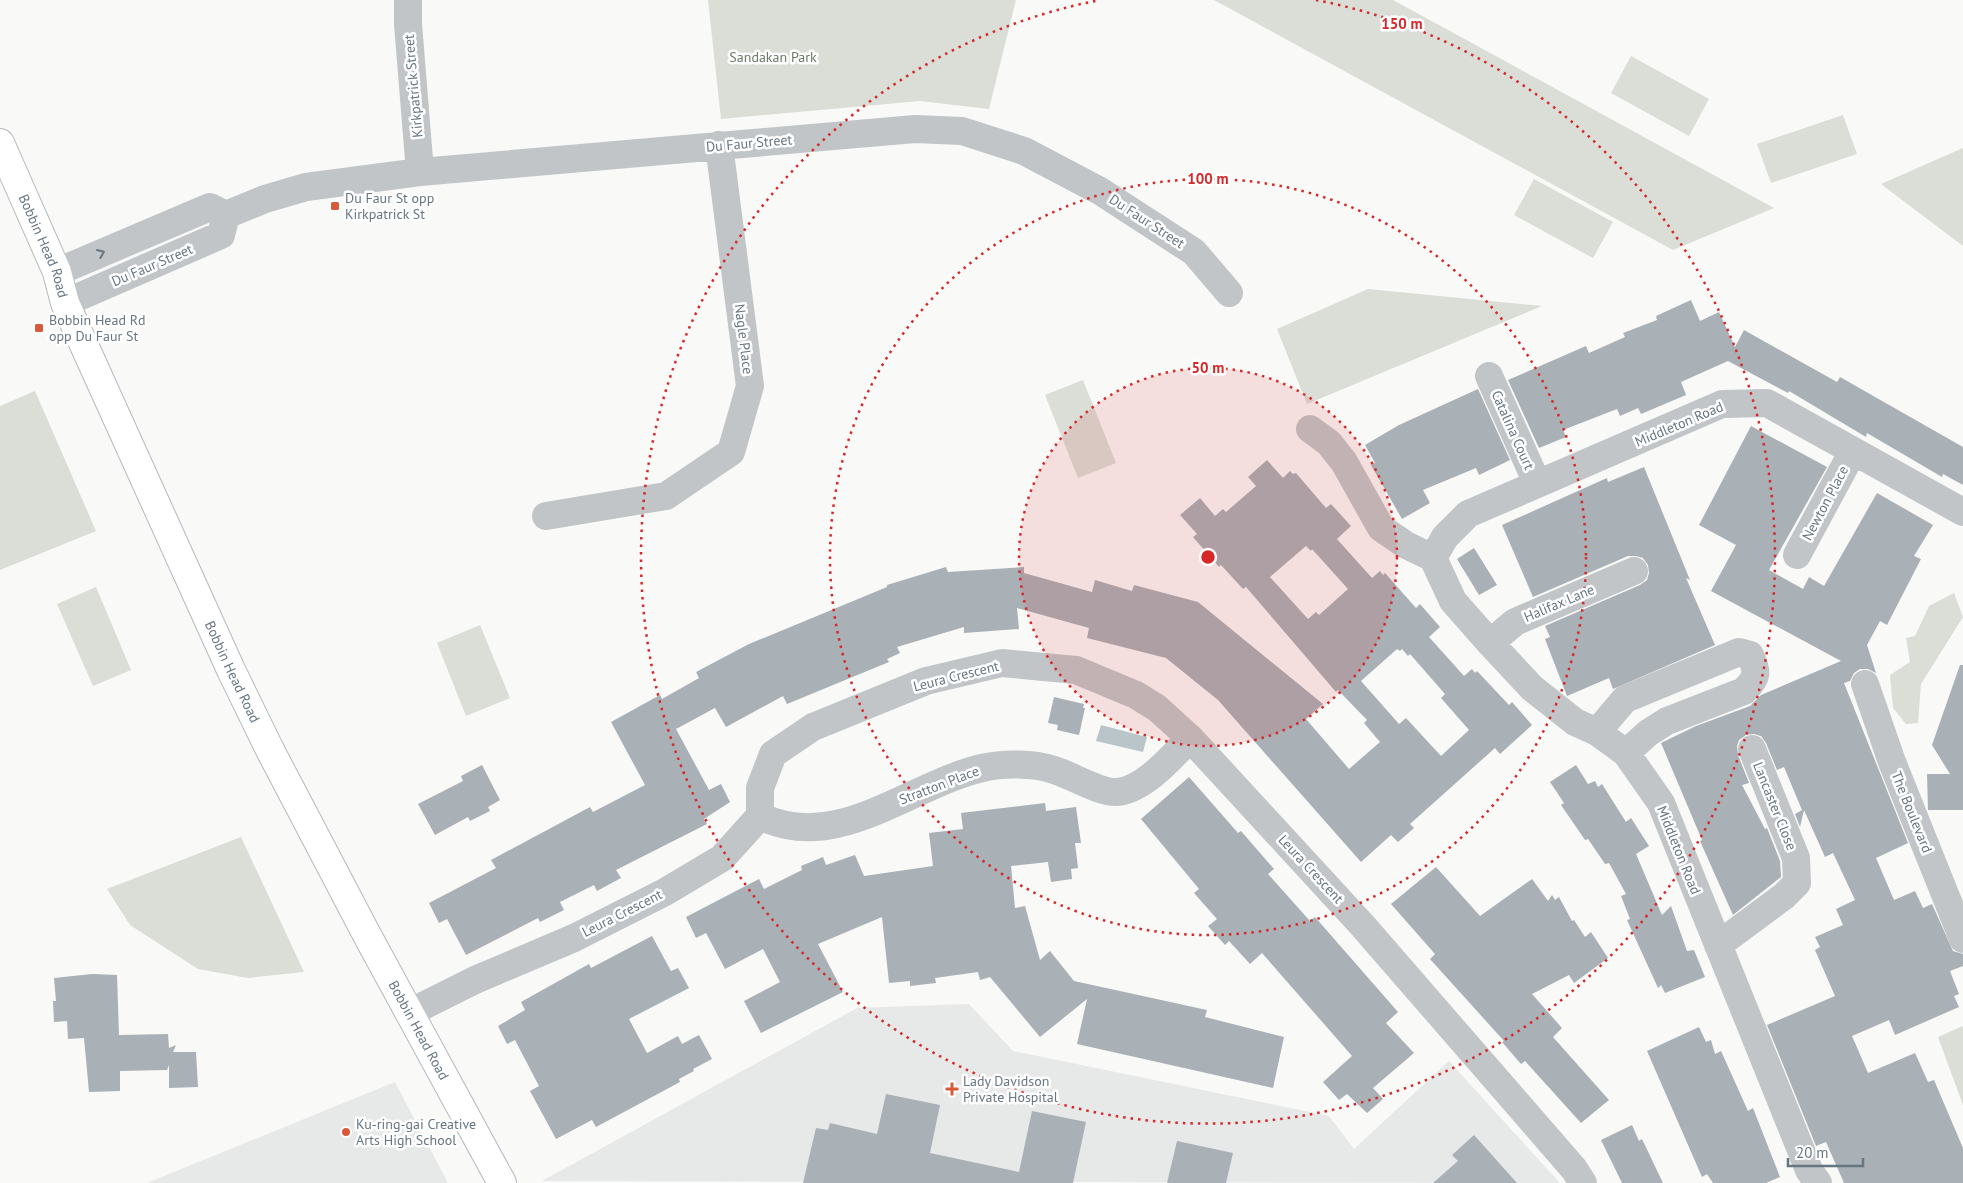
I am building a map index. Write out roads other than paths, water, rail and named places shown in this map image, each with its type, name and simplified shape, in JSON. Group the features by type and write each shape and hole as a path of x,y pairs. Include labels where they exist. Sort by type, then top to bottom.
{"main road":[{"name":"Bobbin Head Road","path":"0,143 57,272 65,303 231,670 270,750 502,1183"}],"street":[{"name":"Kirkpatrick Street","path":"408,0 408,24 420,172"},
{"name":"Du Faur Street","path":"65,303 221,235 226,215 265,198 306,187 420,172 915,129 962,131 1024,151 1100,191 1194,252 1229,293"},
{"name":"Nagle Place","path":"546,516 666,496 731,452 750,386 719,145"},
{"path":"57,272 210,207 226,215"},
{"name":"Catalina Court","path":"1489,376 1537,483"},
{"name":"Middleton Road","path":"1818,1183 1810,1170 1661,803 1626,753 1597,732 1575,722 1532,688 1490,643 1453,601 1433,558 1445,536 1468,514 1722,404 1767,402 1963,512"},
{"path":"1310,429 1329,442 1344,462 1381,528 1406,545 1433,558"},
{"name":"Newton Place","path":"1797,555 1853,451"},
{"name":"Halifax Lane","path":"1490,643 1515,622 1634,571"},
{"path":"1597,732 1625,699 1739,652 1750,655 1756,668 1754,681 1744,690 1667,721 1648,732 1626,753"},
{"name":"Leura Crescent","path":"409,1012 502,968 574,938 665,892 722,858 760,816 760,788 773,754 813,727 926,681 1002,663 1076,670 1136,695 1157,708 1190,738 1363,926 1574,1168 1583,1183"},
{"name":"The Boulevard","path":"1865,684 1892,762 1963,939"},
{"name":"Stratton Place","path":"760,816 776,824 819,828 854,820 946,780 983,767 1007,766 1053,769 1115,792 1140,784 1163,767 1190,738"},
{"name":"Lancaster Close","path":"1718,946 1784,896 1797,883 1796,858 1752,749"}],"place":[{"name":"Du Faur St opp Kirkpatrick St","path":"335,206"},
{"name":"Bobbin Head Rd opp Du Faur St","path":"39,328"},
{"name":"Lady Davidson Private Hospital","path":"952,1089"},
{"name":"Ku-ring-gai Creative Arts High School","path":"346,1132"}],"park label":[{"name":"Sandakan Park","path":"773,57"}]}
